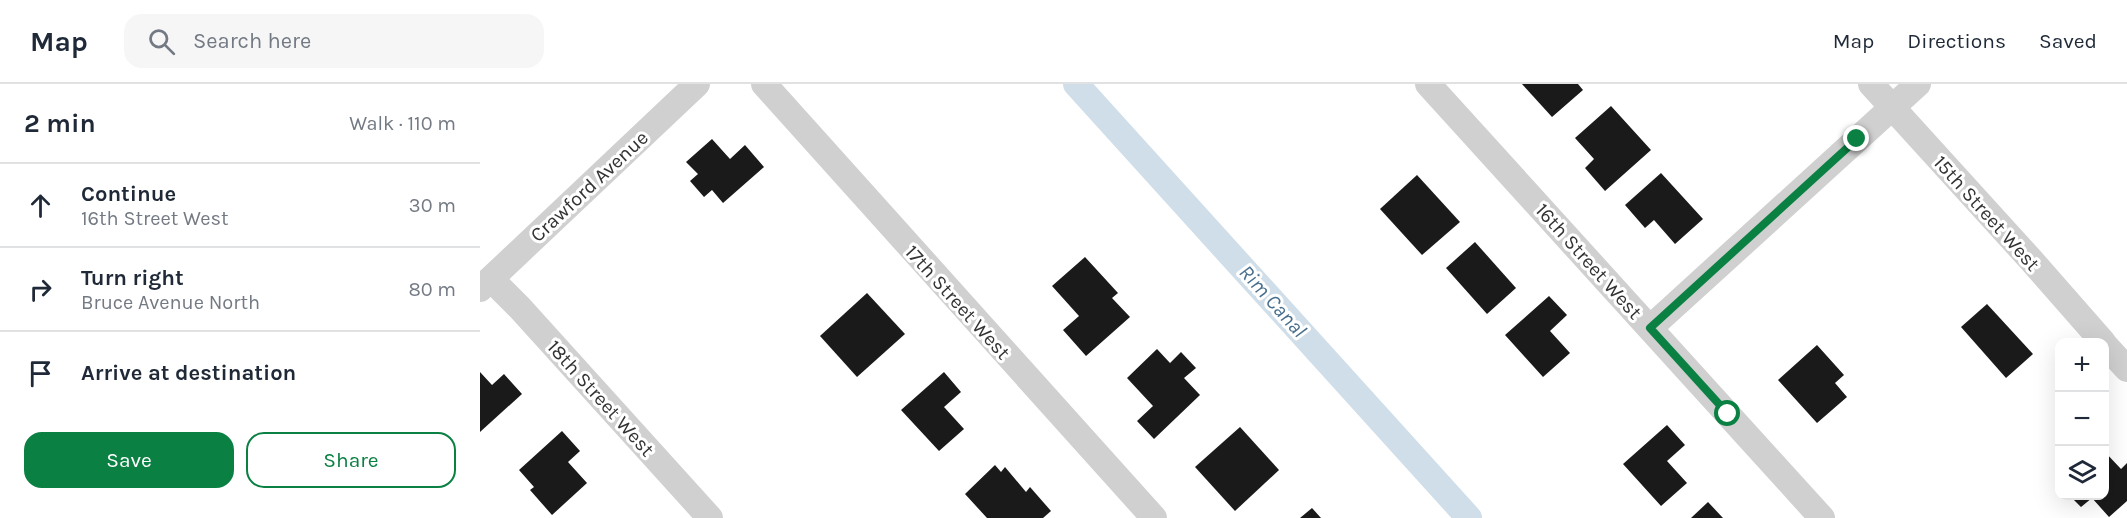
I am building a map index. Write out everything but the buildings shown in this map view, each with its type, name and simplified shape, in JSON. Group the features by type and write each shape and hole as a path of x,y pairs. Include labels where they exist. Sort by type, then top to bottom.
{"street":[{"name":"Crawford Avenue","path":"485,284 697,84"},
{"name":"17th Street West","path":"764,84 1154,518"},
{"name":"16th Street West","path":"1428,84 1822,518"},
{"name":"15th Street West","path":"1871,84 2100,338"},
{"path":"1650,328 1918,84"},
{"name":"18th Street West","path":"485,284 520,308 711,518"},
{"name":"15th Street West","path":"2109,349 2127,369"}],"waterway":[{"name":"Rim Canal","path":"1076,84 1469,518"}],"route":[{"path":"1728,414 1650,328 1857,139"}]}
